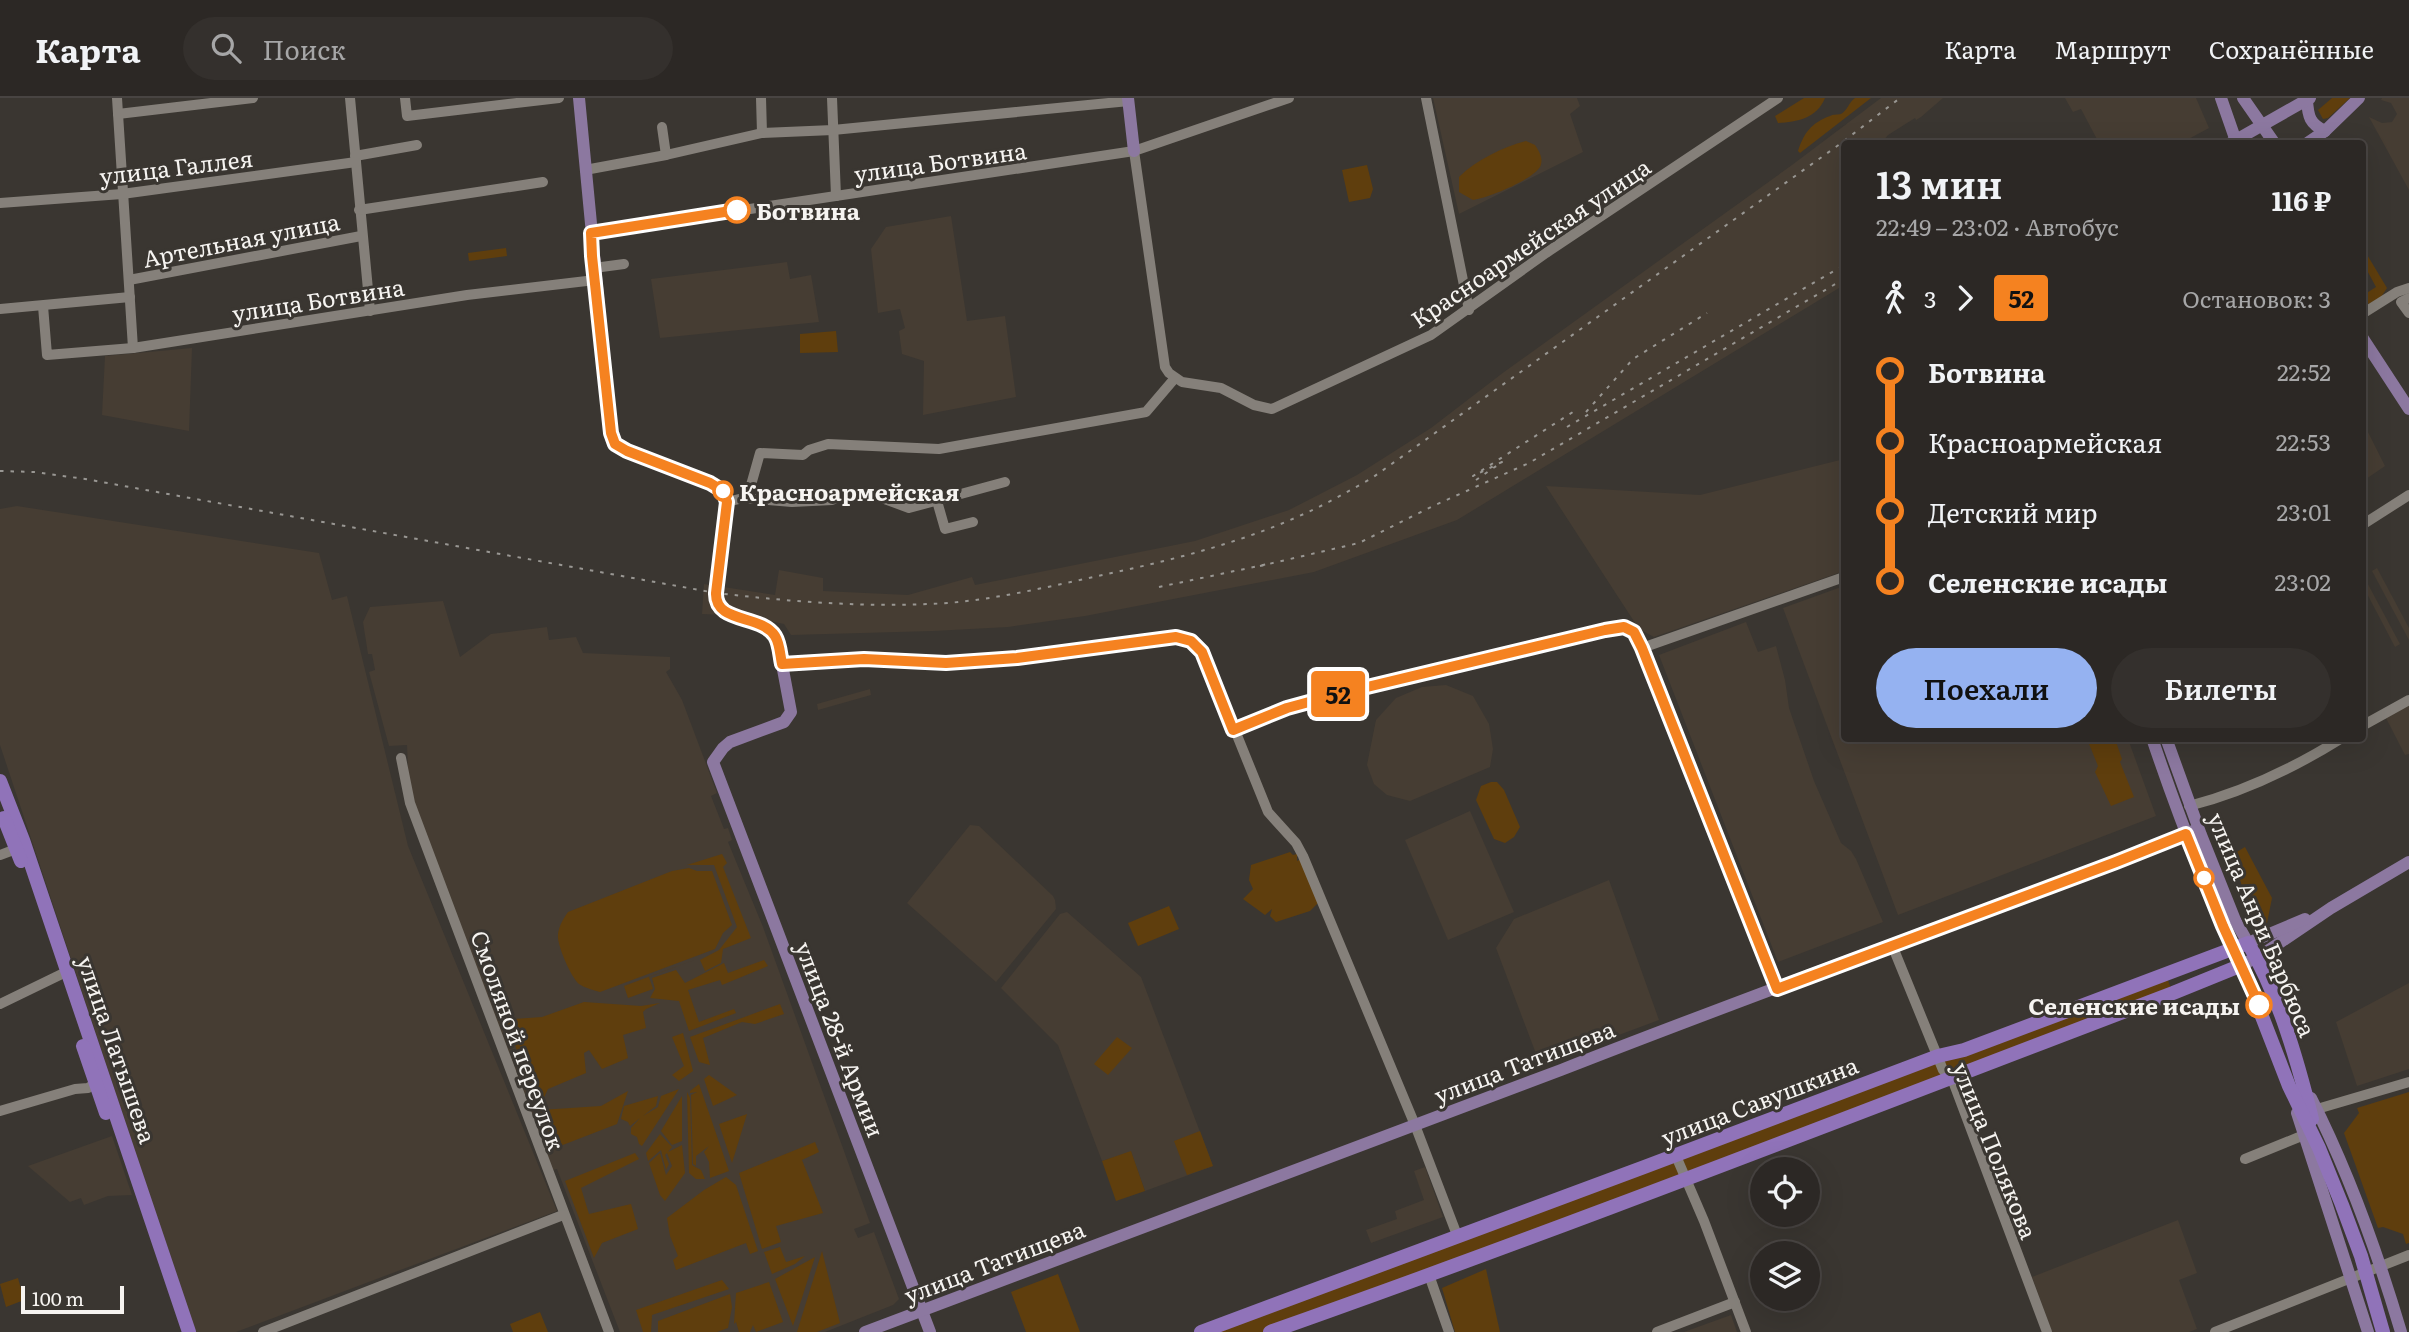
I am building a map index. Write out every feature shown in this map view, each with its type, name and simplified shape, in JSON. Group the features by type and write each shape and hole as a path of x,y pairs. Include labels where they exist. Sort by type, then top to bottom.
{"highway":[{"name":"улица Латышева","path":"0,781 23,840 180,1332"},
{"name":"улица Латышева","path":"0,807 64,973"},
{"name":"улица Анри Барбюса","path":"2241,946 2256,957 2267,980 2296,1083 2361,1256 2384,1332"},
{"name":"улица Савушкина","path":"1201,1332 1938,1056 1964,1050 2241,946"},
{"name":"улица Анри Барбюса","path":"2242,965 2296,1083"},
{"name":"улица Савушкина","path":"1270,1332 1686,1178 2242,965"},
{"path":"2165,973 2173,993"},
{"name":"улица Латышева","path":"99,1081 189,1332"}],"main road":[{"path":"579,98 611,433 615,444 627,451 710,483 723,491 727,502 717,603 723,612 769,629 778,643 782,664"},
{"path":"2221,98 2233,140"},
{"path":"2243,98 2273,140"},
{"path":"2312,140 2325,131 2358,98"},
{"path":"1128,99 1134,151"},
{"path":"2237,140 2308,99 2308,116 2314,126 2325,131"},
{"path":"2366,343 2409,409"},
{"name":"улица 28-й Армии","path":"782,664 791,712 784,722 730,743 713,762 930,1332"},
{"name":"улица Анри Барбюса","path":"2154,742 2192,831 2235,920 2242,965"},
{"name":"улица Анри Барбюса","path":"2167,742 2189,806 2192,831"},
{"name":"улица Татищева","path":"865,1332 1670,1026 1777,989 2116,862 2192,831"},
{"name":"улица Савушкина","path":"2242,965 2409,862"},
{"name":"улица Савушкина","path":"2241,946 2331,908"},
{"path":"2296,1083 2317,1110 2347,1175 2401,1332"},
{"path":"2296,1083 2304,1135 2368,1332"}],"street":[{"path":"117,98 133,348"},
{"path":"118,114 253,98"},
{"path":"349,98 370,311"},
{"path":"405,98 407,116 559,98"},
{"path":"761,98 762,133"},
{"path":"832,98 836,196"},
{"name":"улица Ботвина","path":"591,233 1134,151 1289,98"},
{"path":"1426,98 1469,310"},
{"name":"Красноармейская улица","path":"1175,378 1221,388 1254,405 1272,409 1422,339 1469,310 1546,253 1777,98"},
{"path":"585,170 762,133 832,130 1128,99"},
{"path":"662,128 666,155"},
{"name":"улица Галлея","path":"0,203 122,194 356,159 417,145"},
{"path":"743,498 751,485 760,453 803,455 809,450 828,444 939,449 1146,412 1175,378 1165,367 1134,151"},
{"name":"Артельная улица","path":"359,209 543,181"},
{"name":"Артельная улица","path":"129,280 361,236"},
{"name":"улица Ботвина","path":"43,306 47,355 133,348 370,311 594,274 624,264"},
{"path":"2366,311 2397,292 2409,288"},
{"name":"Артельная улица","path":"0,309 130,297"},
{"path":"2405,300 2409,313"},
{"path":"727,502 743,498 792,502 832,500 850,492 871,494 909,508 1005,482"},
{"path":"2366,522 2409,495"},
{"path":"937,502 945,529 973,522"},
{"path":"1642,648 1841,578"},
{"path":"1233,730 1287,708 1342,693 1624,627 1632,631 1642,648 1777,989"},
{"path":"782,664 864,659 946,663 1017,658 1176,637 1191,641 1202,652 1268,812 1303,856 1415,1125 1457,1235"},
{"path":"2366,724 2409,699"},
{"path":"2189,806 2248,788 2335,742"},
{"name":"Смоляной переулок","path":"401,758 410,803 609,1332"},
{"path":"0,855 16,849"},
{"name":"улица Полякова","path":"1892,945 1938,1056 1954,1084 2047,1332"},
{"path":"0,1004 64,973"},
{"path":"0,1111 75,1088 88,1088 99,1081"},
{"path":"2317,1110 2409,1082"},
{"path":"2245,1159 2304,1135"},
{"path":"1676,1156 1746,1332"},
{"path":"263,1332 564,1215"},
{"path":"2215,1332 2409,1255"},
{"path":"1429,1275 1449,1332"},
{"path":"1657,1332 1735,1302"}],"shaded area":[{"path":"1433,98 1577,98 1580,106 1570,114 1583,152 1459,214"},
{"path":"1804,98 1825,98 1812,114 1799,120 1778,123 1775,116"},
{"path":"1855,98 1871,98 1800,153 1798,151 1813,125 1831,115 1841,114"},
{"path":"1881,98 1943,98 1921,117 1916,120 1915,118 1884,140 1841,140 1841,287 1457,520 1314,572 1085,616 1008,627 791,635 784,624 745,616 702,614 704,584 775,595 779,570 823,578 823,591 908,595 972,577 975,585 1195,541 1289,510 1357,475 1431,428 1504,372"},
{"path":"2065,98 2196,98 2209,128 2187,140 2097,140 2081,109 2073,112"},
{"path":"2332,98 2350,98 2328,118 2323,119 2318,110"},
{"path":"2409,98 2409,190 2369,117 2382,123 2392,122 2397,114 2391,103 2381,100"},
{"path":"1526,141 1535,145 1540,155 1541,164 1535,172 1509,188 1480,199 1473,200 1459,192 1459,177 1473,165"},
{"path":"1367,165 1373,189 1370,198 1349,202 1342,170"},
{"path":"951,216 967,321 1005,316 1016,397 923,415 924,361 902,354 899,331 905,328 900,309 878,313 871,249 886,227"},
{"path":"506,248 507,256 469,261 468,253"},
{"path":"2366,253 2387,288 2381,297 2369,304 2366,302 2366,293 2376,287 2366,269"},
{"path":"787,262 790,279 811,275 819,322 660,338 651,279"},
{"path":"836,331 838,352 800,353 800,334"},
{"path":"192,348 189,431 102,415 105,356"},
{"path":"2366,428 2385,466 2366,479"},
{"path":"1841,460 1841,572 1654,637 1639,629 1546,486 1700,495"},
{"path":"17,506 319,553 332,600 347,596 408,846 557,1211 236,1332 195,1332 0,745 0,509"},
{"path":"2377,568 2409,628 2409,640 2372,571"},
{"path":"2366,581 2400,644 2395,647 2366,592"},
{"path":"1841,587 1841,742 2129,742 2156,816 1898,915 1783,608"},
{"path":"443,601 460,657 491,634 547,627 549,640 576,637 583,653 670,657 670,669 666,672 682,700 717,793 711,796 724,829 728,828 732,840 728,842 763,927 870,1223 854,1229 858,1238 874,1232 899,1299 893,1305 825,1332 620,1332 557,1169 552,1170 409,791 407,745 389,746 369,672 375,670 372,654 368,654 363,622 370,607"},
{"path":"1746,622 1758,652 1776,646 1789,708 1814,781 1841,843 1856,859 1883,922 1778,962 1659,655"},
{"path":"1446,685 1473,696 1489,724 1493,749 1490,767 1410,801 1387,795 1374,784 1367,765 1376,720 1396,698 1422,687"},
{"path":"870,689 871,695 818,710 817,704"},
{"path":"2409,703 2409,754 2405,755 2385,716"},
{"path":"2088,742 2116,742 2122,759 2120,762 2134,797 2111,806 2095,772 2098,766"},
{"path":"1497,782 1504,790 1520,827 1514,837 1505,843 1494,839 1476,800 1481,786"},
{"path":"1470,811 1514,912 1448,940 1405,840"},
{"path":"970,825 979,826 1055,900 1056,909 996,982 907,903"},
{"path":"2245,847 2272,898 2267,923 2252,920 2238,873 2242,868 2235,853"},
{"path":"1290,852 1297,854 1297,861 1301,859 1318,903 1310,911 1276,922 1270,916 1272,909 1265,915 1243,899 1253,889 1249,880 1251,865"},
{"path":"722,854 727,863 723,867 751,938 723,949 721,963 705,971 700,960 719,950 737,927 714,865 687,865"},
{"path":"689,868 712,871 732,925 723,933 715,949 600,992 579,984 566,962 558,938 559,928 568,912 672,871"},
{"path":"1609,880 1659,1020 1600,1042 1596,1036 1538,1059 1496,948 1514,919"},
{"path":"1169,906 1179,929 1138,946 1128,923"},
{"path":"1067,912 1141,977 1213,1166 1145,1191 1131,1152 1102,1161 1058,1045 1001,988 1060,914"},
{"path":"694,960 649,977 653,989 628,998 624,986"},
{"path":"764,960 768,966 722,985 720,980 688,990 699,1022 734,1009 736,1013 689,1031 679,1001 650,998 655,989 652,978 676,970 685,983 724,963 728,973"},
{"path":"2165,973 2173,993 1270,1332 1201,1332"},
{"path":"2409,983 2409,1069 2357,1086 2336,1022"},
{"path":"584,1002 641,1006 660,1003 643,1012 646,1028 623,1035 628,1058 602,1069 589,1050 584,1053 586,1073 548,1089 540,1106 540,1097 530,1086 504,1015 507,1005 514,1019 542,1017"},
{"path":"780,1004 784,1014 755,1024 742,1022 703,1038 710,1065 699,1062 690,1037"},
{"path":"683,1033 693,1071 679,1081 672,1075 684,1066 672,1037"},
{"path":"1117,1037 1132,1048 1108,1075 1094,1064"},
{"path":"709,1075 737,1095 713,1106 704,1079"},
{"path":"699,1084 729,1171 710,1178 709,1162 704,1152 709,1146 696,1156 696,1166 693,1164 691,1095 697,1092 690,1091"},
{"path":"679,1089 642,1146 639,1144 637,1137 631,1134 631,1128 640,1118 630,1126 621,1119 624,1106 658,1096 656,1106 643,1116 658,1107 661,1096"},
{"path":"628,1091 617,1124 555,1148 540,1110 601,1106"},
{"path":"687,1092 690,1098 692,1165 701,1170 705,1179 696,1179 689,1173"},
{"path":"2409,1092 2409,1243 2406,1244 2403,1234 2383,1227 2378,1228 2344,1133 2359,1113 2357,1108"},
{"path":"682,1096 682,1141 672,1145 661,1131"},
{"path":"747,1114 732,1163 719,1124"},
{"path":"1200,1131 1213,1166 1187,1175 1174,1141"},
{"path":"660,1134 672,1147 668,1152 682,1145 685,1173 665,1201 660,1195 649,1163 660,1153 666,1175 672,1166 667,1153 665,1155 669,1164 666,1170 661,1150 648,1161 646,1153"},
{"path":"112,1136 132,1195 108,1196 84,1205 81,1198 70,1202 28,1166"},
{"path":"815,1142 819,1152 802,1160 823,1213 776,1226 781,1242 762,1249 739,1173"},
{"path":"1131,1151 1145,1191 1116,1201 1102,1161"},
{"path":"635,1153 639,1159 581,1188 589,1214 631,1204 638,1229 602,1243 594,1258 565,1181"},
{"path":"1425,1167 1443,1217 1371,1243 1366,1230 1397,1219 1395,1211 1424,1200 1414,1171"},
{"path":"726,1177 736,1185 758,1251 750,1254 746,1243 676,1270 673,1260 678,1256 670,1236 667,1218"},
{"path":"2178,1220 2197,1273 2179,1280 2197,1329 2189,1332 2052,1332 2032,1277"},
{"path":"780,1247 786,1262 805,1256 795,1264 772,1274 764,1252"},
{"path":"822,1251 840,1323 817,1332 797,1332"},
{"path":"815,1257 793,1326 775,1279"},
{"path":"1486,1269 1500,1332 1455,1332 1442,1288"},
{"path":"1058,1274 1080,1332 1026,1332 1011,1292"},
{"path":"18,1278 24,1300 6,1307 0,1284"},
{"path":"722,1280 729,1289 652,1315 651,1332 643,1332 636,1310"},
{"path":"769,1282 783,1322 756,1332 753,1325 750,1332 739,1332 736,1322 734,1324 736,1293"},
{"path":"730,1294 732,1307 728,1328 717,1332 658,1332 658,1321"},
{"path":"540,1312 548,1332 513,1332 510,1324"},
{"path":"1731,1315 1737,1332 1684,1332"}],"railway":[{"path":"1845,140 1900,98"},
{"path":"0,471 34,472 85,479 716,593 890,605 948,603 1033,590 1165,561 1219,546 1272,528 1335,499 1372,478 1841,143"},
{"path":"1567,427 1839,268"},
{"path":"1260,566 1359,543 1529,463 1841,281"},
{"path":"1586,412 1633,359 1707,313"},
{"path":"1476,480 1502,462 1473,476 1576,410"},
{"path":"1159,587 1268,564"}],"bus line":[{"name":"52","path":"737,210 591,233 592,256 611,433 615,444 710,483 723,491 727,502 717,603 723,612 769,629 778,643 782,664 864,659 946,663 1017,658 1176,637 1191,641 1202,652 1233,730 1287,708 1342,693 1624,627 1634,632 1642,648 1777,989 2186,834 2259,1005"}],"place":[{"name":"Ботвина","path":"737,210"},
{"name":"Красноармейская","path":"723,491"},
{"name":"Селенские исады","path":"2259,1005"}]}
